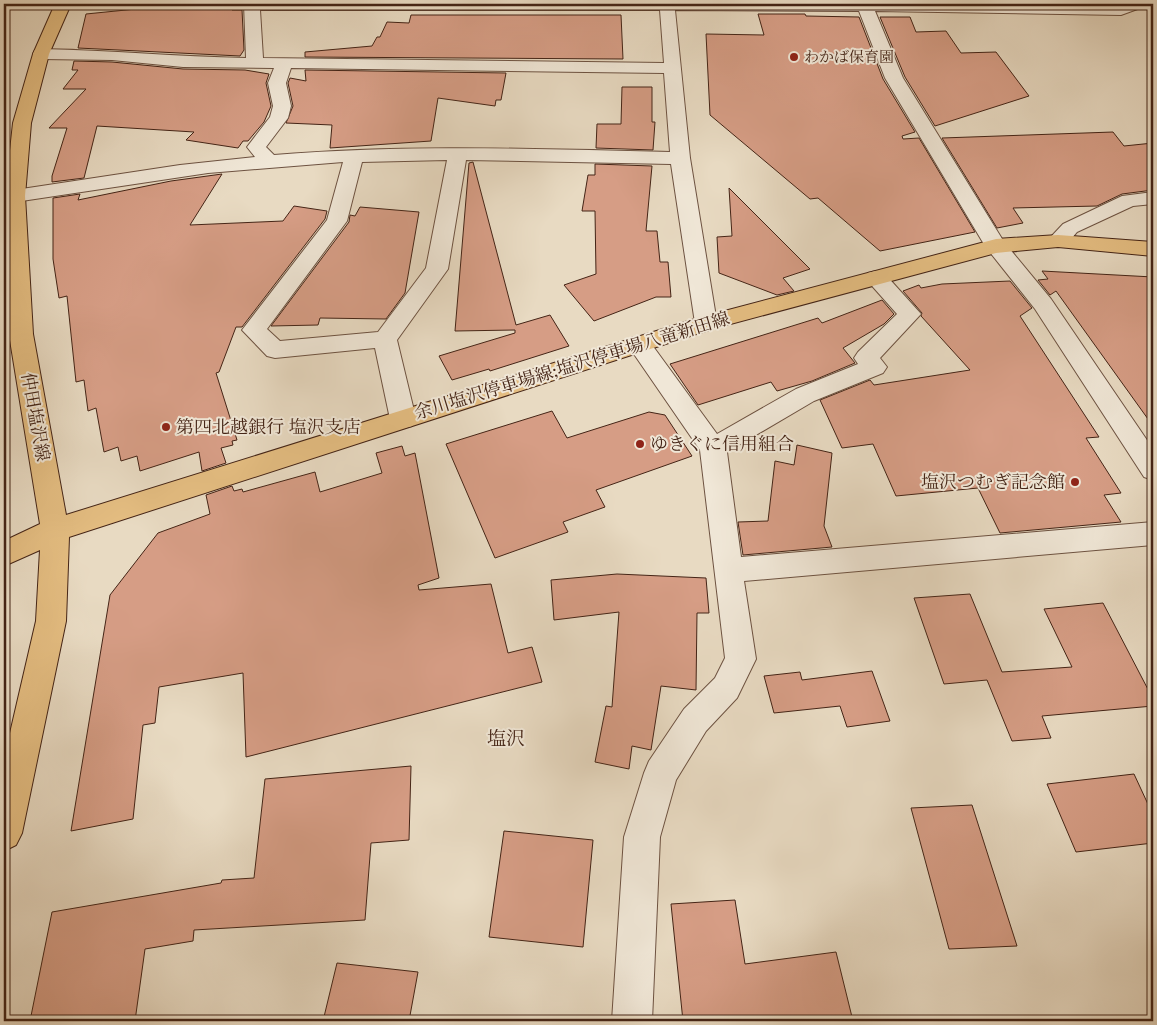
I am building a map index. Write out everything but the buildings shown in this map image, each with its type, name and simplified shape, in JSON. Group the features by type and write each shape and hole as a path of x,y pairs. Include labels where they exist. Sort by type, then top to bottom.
{"main road":[{"name":"仲田塩沢線","path":"4,833 51,621 55,530 21,334 15,196 22,123 41,54 63,4"},
{"name":"余川塩沢停車場線;塩沢停車場八竜新田線","path":"4,554 55,530 706,323 996,246 1058,242 1153,249"}],"street":[{"path":"256,64 252,4 667,4 1121,10 1138,4"},
{"path":"667,4 674,68 680,158 706,323"},
{"path":"866,6 894,78 996,246 1043,304 1153,470"},
{"path":"41,54 256,64 674,68"},
{"path":"270,162 256,146 279,118 282,106 277,83 284,64"},
{"path":"15,196 235,164 354,156 458,154 680,158"},
{"path":"354,156 337,221 254,330 275,350 385,339 437,269 458,154"},
{"path":"1058,242 1070,228 1129,200 1153,198"},
{"path":"713,448 805,395 875,367 866,358 910,314 876,278"},
{"path":"385,339 403,419"},
{"path":"632,1021 642,837 658,782 661,773 695,720 726,688 741,659 713,448 639,344"},
{"path":"728,570 1153,534"}],"place":[{"name":"わかば保育園","path":"794,57"},
{"name":"第四北越銀行 塩沢支店","path":"166,427"},
{"name":"ゆきぐに信用組合","path":"640,444"},
{"name":"塩沢つむぎ記念館","path":"1075,482"}],"district":[{"name":"塩沢","path":"506,739"}]}
